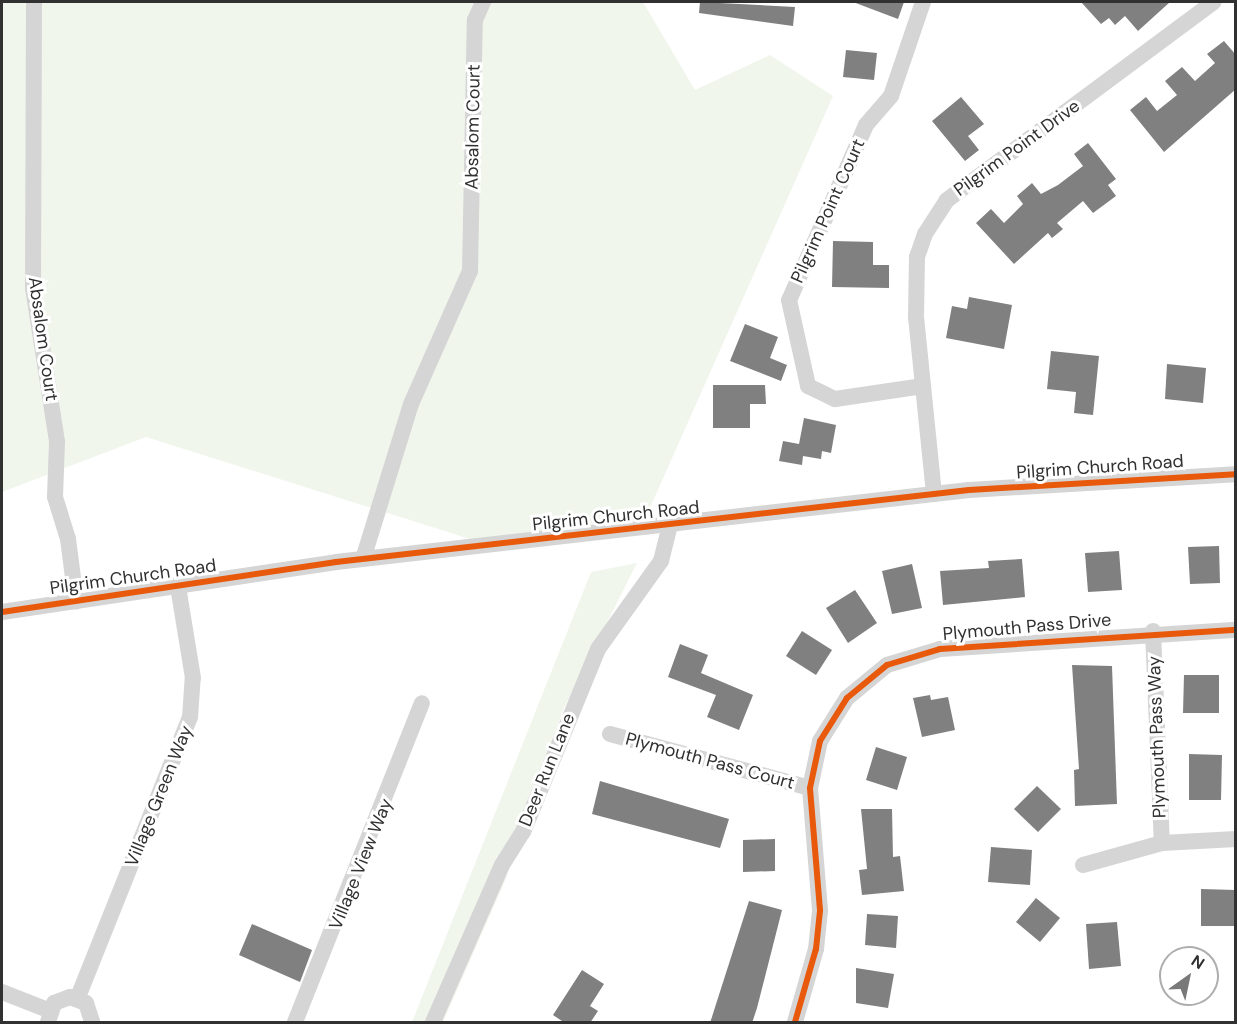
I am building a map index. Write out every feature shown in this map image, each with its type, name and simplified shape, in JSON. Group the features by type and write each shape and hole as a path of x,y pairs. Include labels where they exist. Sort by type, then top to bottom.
{"street":[{"name":"Absalom Court","path":"34,2 33,288 57,442 55,497 76,601"},
{"name":"Absalom Court","path":"363,559 411,404 470,271 475,20 483,2"},
{"name":"Pilgrim Point Court","path":"923,2 891,96 866,125 789,300 808,387 835,399 923,386"},
{"name":"Pilgrim Point Drive","path":"934,494 923,386 917,257 947,200 1214,2"},
{"name":"Pilgrim Church Road","path":"2,612 363,559 934,494 1236,474"},
{"name":"Deer Run Lane","path":"434,1023 502,865 523,832 598,649 660,561 670,525"},
{"name":"Village Green Way","path":"78,997 190,717 193,678 178,586"},
{"name":"Plymouth Pass Drive","path":"795,1023 816,949 820,910 810,788 820,741 847,698 887,665 939,649 1153,631 1236,630"},
{"name":"Plymouth Pass Way","path":"1153,631 1162,843"},
{"name":"Village View Way","path":"295,1023 422,703"},
{"name":"Plymouth Pass Court","path":"610,734 810,788"},
{"path":"1083,865 1162,843 1236,839"},
{"path":"2,992 48,1016 58,1000 78,997 89,1008 92,1023"}],"shaded area":[{"path":"2,2 643,2 695,90 770,55 833,96 641,528 489,545 146,437 2,492"},
{"path":"637,563 563,710 505,881 443,1022 412,1022 591,572"}],"building":[{"path":"700,2 795,7 793,26 699,13"},
{"path":"853,2 904,2 898,19"},
{"path":"1081,2 1170,2 1138,31 1125,16 1115,25 1109,18 1101,24"},
{"path":"1224,41 1236,55 1236,89 1164,152 1130,110 1146,97 1157,111 1177,95 1165,81 1182,67 1195,81 1215,63 1207,54"},
{"path":"846,50 877,53 874,80 843,77"},
{"path":"961,97 984,124 968,136 979,150 965,161 932,121"},
{"path":"1088,143 1116,179 1108,185 1116,196 1093,213 1083,201 1057,223 1063,229 1052,238 1048,233 1014,264 976,223 991,209 1004,223 1023,204 1017,196 1032,183 1041,194 1058,185 1083,166 1074,154"},
{"path":"833,241 873,242 873,265 889,265 889,288 832,287"},
{"path":"969,297 1012,305 1004,349 946,338 952,306 967,309"},
{"path":"745,324 778,337 770,358 787,365 781,381 730,361"},
{"path":"1051,351 1099,356 1093,415 1074,413 1076,392 1047,389"},
{"path":"1167,364 1206,368 1203,403 1165,399"},
{"path":"713,385 765,385 766,404 750,404 750,428 713,428"},
{"path":"804,418 836,425 831,453 822,451 821,459 803,456 802,465 779,461 783,441 799,444"},
{"path":"1219,546 1220,583 1190,584 1188,547"},
{"path":"1119,551 1122,590 1088,592 1085,553"},
{"path":"1022,559 1025,597 943,605 940,571 989,568 988,561"},
{"path":"912,564 922,608 892,614 882,571"},
{"path":"855,590 877,623 848,643 826,608"},
{"path":"802,631 832,650 816,675 786,656"},
{"path":"680,644 708,655 701,673 753,695 739,730 707,717 716,695 668,677"},
{"path":"1072,665 1112,666 1117,804 1075,806 1074,770 1079,769"},
{"path":"1184,675 1219,675 1219,713 1183,713"},
{"path":"930,695 931,700 948,697 955,730 922,737 913,698"},
{"path":"876,747 907,757 897,790 866,780"},
{"path":"1189,754 1222,755 1221,800 1189,800"},
{"path":"600,781 729,819 720,848 592,814"},
{"path":"1037,786 1061,809 1038,832 1014,809"},
{"path":"861,809 892,809 893,857 900,856 904,891 862,895 859,870 867,869"},
{"path":"775,839 775,871 743,872 743,840"},
{"path":"991,847 1032,850 1030,885 988,882"},
{"path":"1201,889 1236,890 1236,926 1201,926"},
{"path":"1036,898 1060,918 1040,942 1016,922"},
{"path":"749,901 782,910 757,1008 752,1023 710,1023"},
{"path":"867,914 898,916 896,948 865,945"},
{"path":"1117,922 1121,966 1089,969 1086,924"},
{"path":"252,924 312,950 300,982 239,955"},
{"path":"856,968 894,974 888,1008 856,1003"},
{"path":"582,970 604,984 590,1006 598,1011 590,1023 565,1023 553,1015"}],"cycle path":[{"path":"2,612 336,562 969,490 1236,474"},
{"path":"795,1022 816,949 820,910 810,788 820,741 847,698 887,665 940,649 1236,630"}]}
